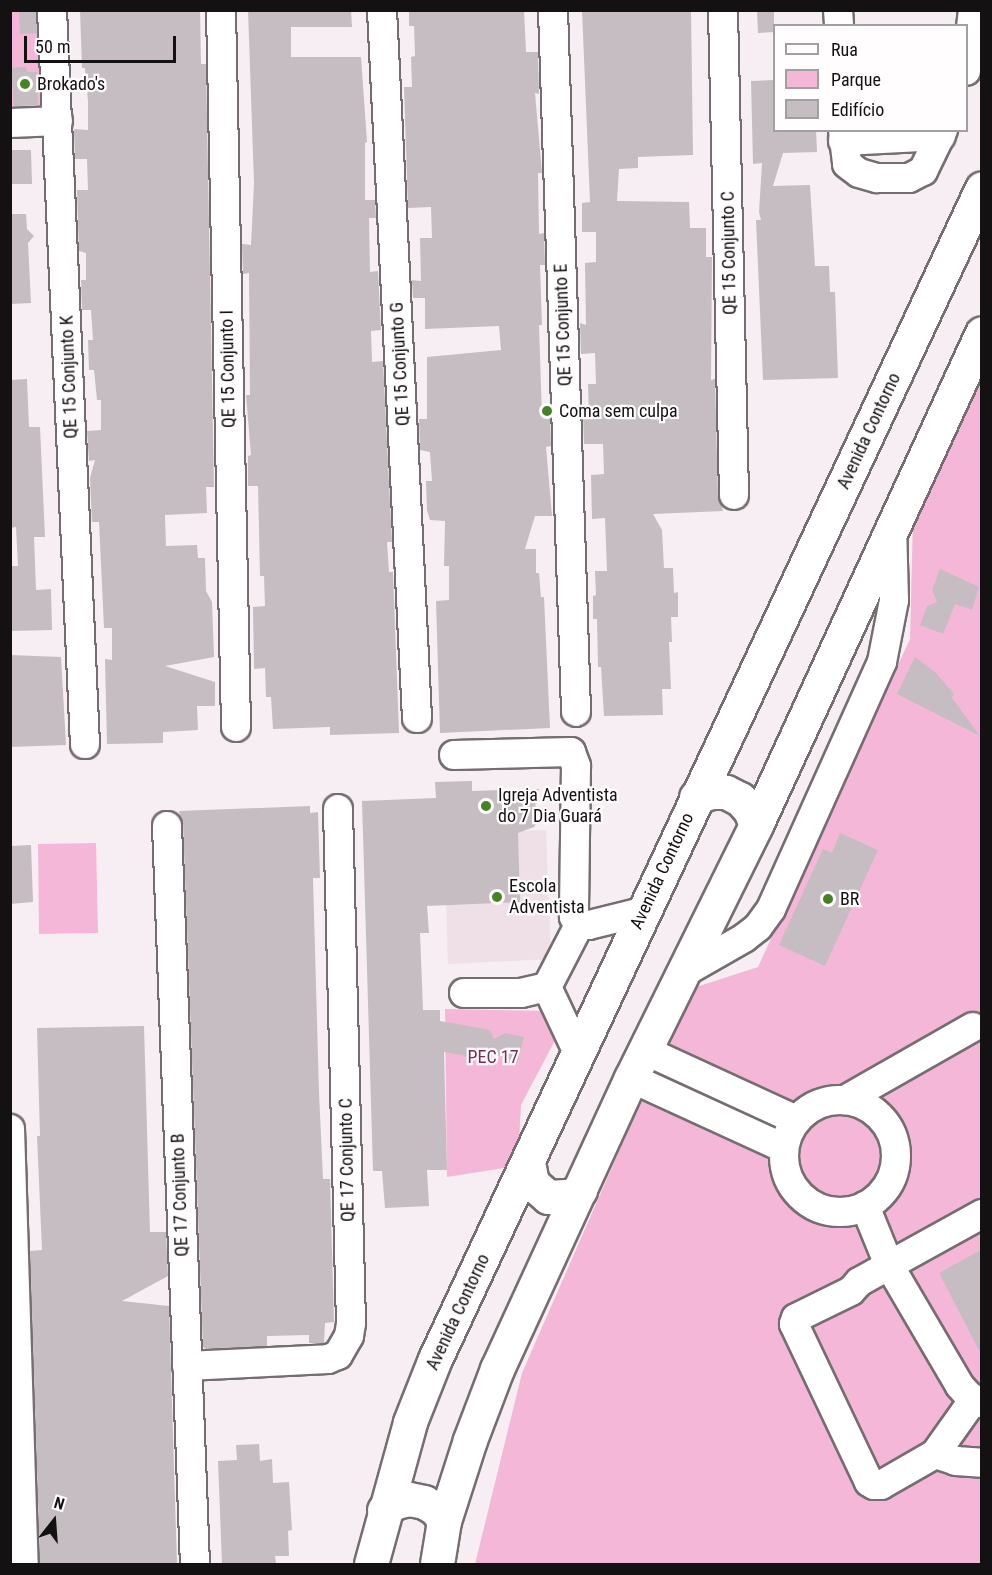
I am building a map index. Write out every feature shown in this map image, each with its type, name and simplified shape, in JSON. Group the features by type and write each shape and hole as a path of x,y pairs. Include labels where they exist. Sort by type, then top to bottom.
{"main road":[{"name":"Avenida Contorno","path":"371,1564 410,1422 435,1359 981,188"},
{"path":"437,1564 444,1521 470,1440 497,1369 638,1064 756,825 981,333"},
{"path":"696,797 711,792 726,792 740,799 750,810 756,825"},
{"path":"528,1162 531,1183 548,1197 570,1196 580,1190"},
{"path":"384,1510 396,1502 409,1499 424,1502 436,1509 444,1521"}],"street":[{"name":"QE 15 Conjunto K","path":"52,10 85,744"},
{"name":"QE 15 Conjunto I","path":"221,10 236,727"},
{"name":"QE 15 Conjunto G","path":"382,10 417,718"},
{"name":"QE 15 Conjunto E","path":"553,10 576,712"},
{"name":"QE 15 Conjunto C","path":"723,10 734,495"},
{"path":"968,54 973,10"},
{"path":"10,123 58,120"},
{"path":"942,133 922,171 909,177 877,178 859,173 848,164 843,136 942,133"},
{"path":"681,974 744,939 758,927 771,909 882,662 894,600 892,525"},
{"path":"454,755 563,750 575,756 574,917 579,925"},
{"name":"QE 17 Conjunto C","path":"187,1366 328,1359 338,1355 349,1336 351,1323 338,809"},
{"name":"QE 17 Conjunto B","path":"167,826 195,1564"},
{"path":"579,925 589,925 642,912"},
{"path":"547,987 579,925"},
{"path":"547,987 578,1053"},
{"path":"465,993 520,993 547,987"},
{"path":"845,1100 863,1105 878,1115 889,1129 895,1146 896,1164 890,1181 880,1196 865,1206 848,1212 830,1211 813,1205 799,1194 789,1179 784,1162 784,1148 796,1120 819,1105 845,1100 973,1027"},
{"path":"638,1064 796,1120"},
{"path":"638,1064 784,1148"},
{"path":"10,1130 24,1564"},
{"path":"865,1206 889,1265 960,1386 978,1401 935,1454 881,1485 874,1485 869,1482 794,1324 796,1318 851,1291 859,1282 889,1265 981,1215"},
{"path":"935,1454 956,1461 981,1463"}],"shaded area":[{"name":"Escola Adventista","path":"546,830 551,959 448,964 444,834"}],"green space":[{"path":"10,11 37,11 43,106 11,107"},
{"path":"981,382 981,1564 475,1564 522,1373 690,989 758,967 910,639 913,519"},
{"path":"96,843 98,933 39,934 38,844"},
{"name":"PEC 17","path":"445,1009 553,1011 561,1029 521,1105 519,1143 504,1168 447,1177"}],"building":[{"path":"19,10 36,10 37,33 20,34"},
{"path":"80,10 200,10 201,64 206,64 214,487 206,487 207,513 165,515 166,546 197,545 198,558 205,558 206,591 212,602 214,657 165,666 215,682 215,706 197,706 198,730 163,732 163,743 107,744 105,659 112,660 112,628 104,628 99,522 92,522 90,478 95,460 89,461 87,431 101,430 101,400 97,400 94,370 89,370 88,340 93,340 91,310 82,310 81,280 86,280 86,253 79,251 77,190 88,190 87,159 75,159 74,129 88,130 88,101 85,68 82,68"},
{"path":"248,10 351,10 352,27 291,27 291,57 361,57 367,142 365,143 365,200 375,200 376,218 369,218 370,272 378,271 381,330 371,331 372,362 383,361 392,542 387,542 389,572 393,572 399,733 330,735 330,727 273,729 271,697 266,697 265,668 254,669 253,607 265,606 264,576 260,576 258,486 248,486 248,456 251,455 246,395 250,395 249,273 243,274 242,244 251,245 254,183"},
{"path":"409,10 524,10 526,52 538,52 539,94 535,93 542,173 538,173 539,234 544,233 545,265 540,265 542,325 539,325 542,417 550,416 551,446 546,447 552,516 535,516 525,549 536,549 536,573 539,573 541,597 544,597 550,728 440,733 436,601 449,600 449,566 444,566 445,521 430,520 427,510 426,481 432,481 430,452 420,450 419,419 427,419 427,357 501,350 499,326 425,329 425,298 413,298 412,280 421,281 420,238 432,238 431,207 408,208 404,87 412,87 411,57 415,56 414,26 409,26"},
{"path":"582,10 691,10 693,155 638,157 638,168 619,169 617,201 689,202 690,228 706,228 706,257 712,257 711,380 715,379 718,495 723,511 653,514 662,530 664,568 673,568 674,593 678,592 678,617 671,617 672,642 669,642 671,689 662,689 663,715 604,716 601,667 598,667 597,619 593,619 593,596 596,595 595,571 607,571 605,518 592,519 591,475 604,474 603,444 584,444 583,414 589,414 588,384 596,384 595,353 581,354 580,323 586,325 585,263 596,262 596,232 582,232 582,203 590,202"},
{"path":"757,10 774,10 773,32 758,33"},
{"path":"26,67 27,72 37,72 38,105 14,106 11,68"},
{"path":"773,80 773,132 816,132 817,152 783,153 773,186 810,185 815,266 829,266 830,292 835,292 838,378 763,380 756,220 761,220 759,212 762,163 753,164 751,81"},
{"path":"10,150 31,150 32,184 10,184"},
{"path":"10,214 26,214 27,229 34,236 28,243 31,303 10,304"},
{"path":"27,379 29,427 40,427 45,537 34,537 36,590 51,589 52,630 10,631 10,566 18,566 16,527 10,528 10,380"},
{"path":"940,569 979,587 972,610 955,604 943,634 920,625 927,606 937,602 932,590"},
{"path":"10,655 61,657 66,745 10,747"},
{"path":"915,657 936,673 954,694 952,698 980,736 897,694"},
{"path":"472,781 472,791 539,789 535,802 538,821 534,827 518,833 520,902 427,906 429,933 420,933 423,1010 440,1010 440,1021 490,1030 494,1039 505,1033 524,1037 518,1061 483,1052 482,1059 444,1052 447,1170 427,1170 429,1206 385,1208 382,1171 373,1171 362,801 436,798 435,782"},
{"path":"310,806 310,813 318,812 320,878 313,878 319,1092 323,1179 330,1179 334,1322 325,1323 324,1343 309,1343 309,1335 267,1336 267,1346 206,1349 203,1347 183,825 179,811"},
{"name":"BR","path":"840,833 878,850 825,966 779,945 823,849 832,853"},
{"path":"31,845 33,902 10,904 10,846"},
{"path":"144,1026 150,1232 166,1232 168,1276 122,1301 169,1306 177,1564 40,1564 30,1251 42,1250 37,1136 40,1136 37,1028"},
{"path":"981,1250 981,1354 939,1273"},
{"path":"259,1444 260,1461 272,1459 273,1483 289,1482 292,1530 288,1531 289,1556 275,1556 276,1564 222,1564 218,1461 237,1460 236,1445"}],"place":[{"name":"Brokado's","path":"25,84"},
{"name":"Coma sem culpa","path":"547,411"},
{"name":"Igreja Adventista do 7 Dia Guará","path":"486,806"},
{"name":"Escola Adventista","path":"497,897"},
{"name":"BR","path":"828,899"}]}
